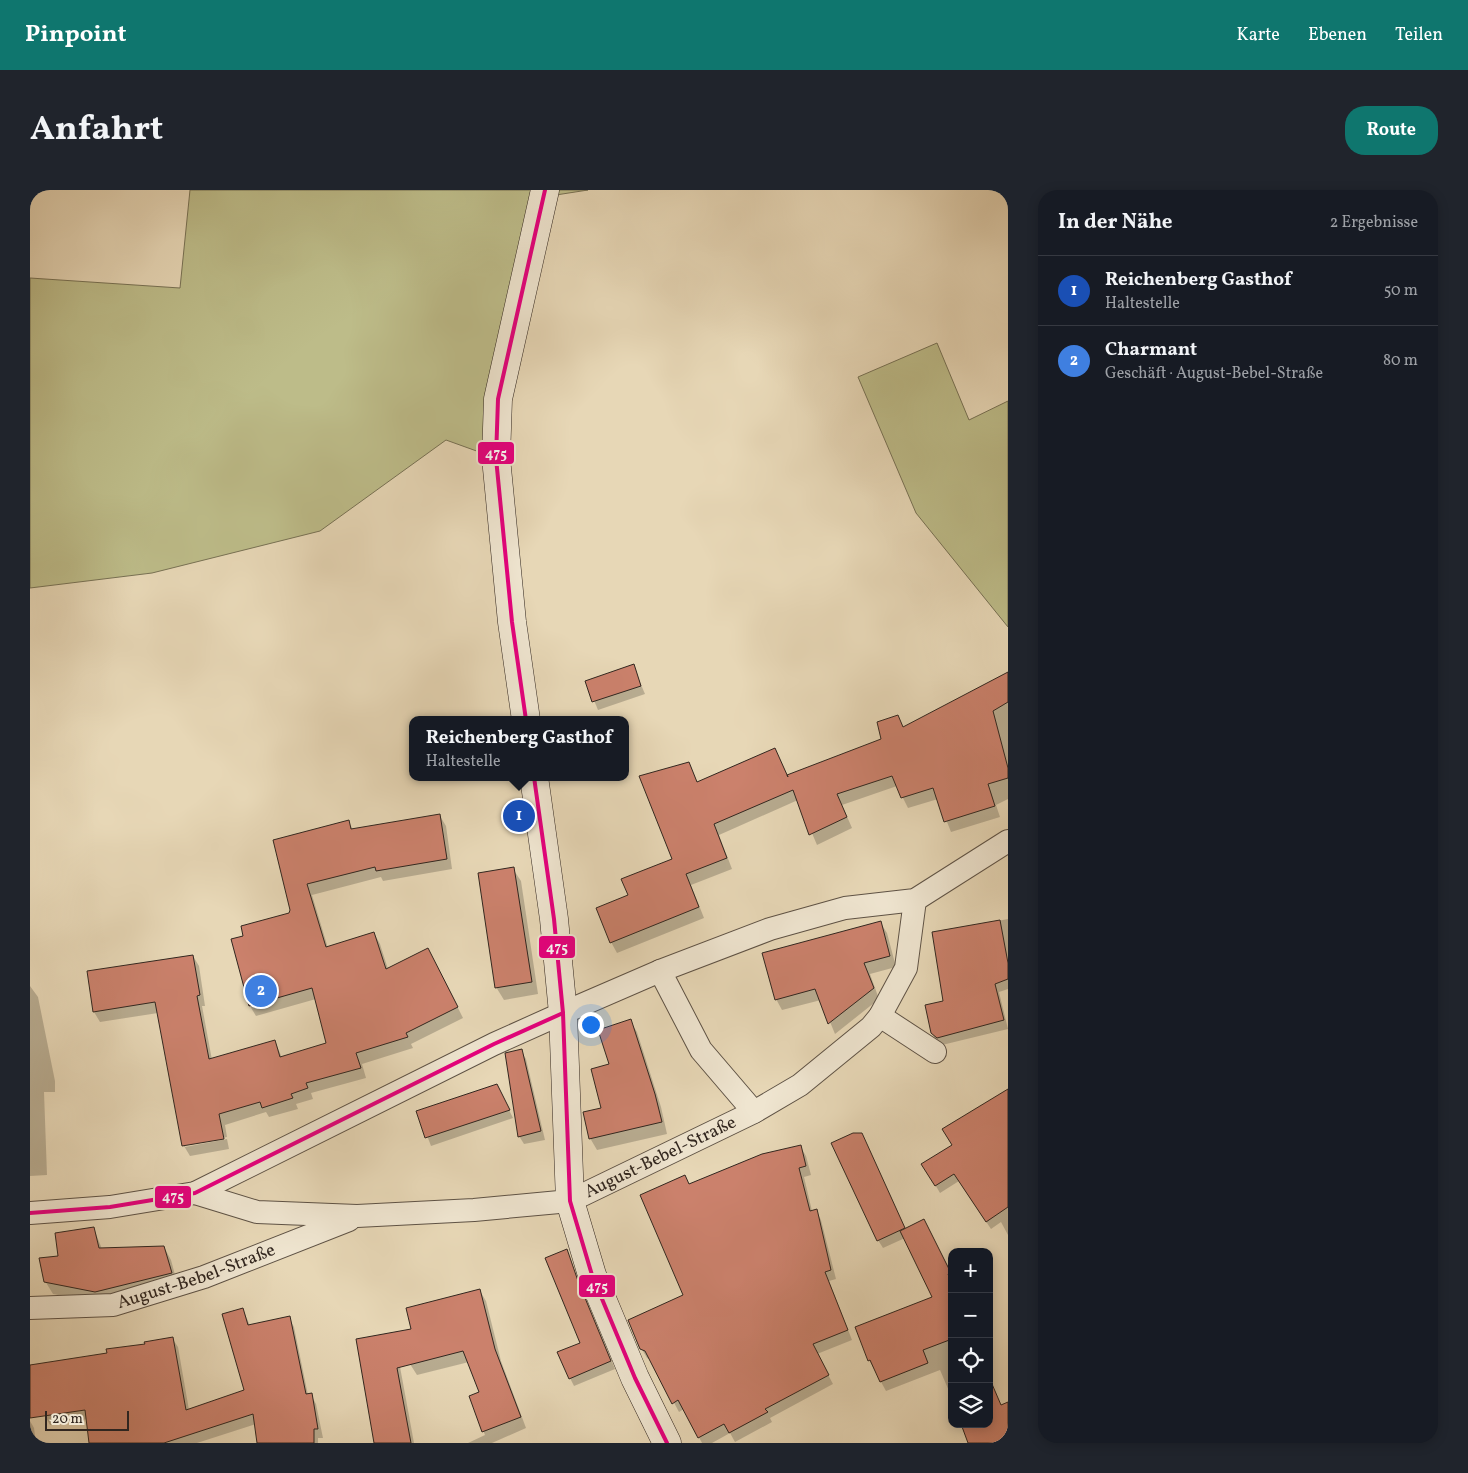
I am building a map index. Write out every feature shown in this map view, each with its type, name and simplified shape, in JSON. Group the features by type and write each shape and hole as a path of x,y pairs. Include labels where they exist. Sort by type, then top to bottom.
{"street":[{"path":"525,716 512,622 496,458 498,399 545,190"},
{"path":"535,781 554,919 563,1013 570,1201 592,1275 634,1378 667,1443"},
{"name":"August-Bebel-Straße","path":"30,1213 110,1207 196,1194 494,1044 563,1013 660,971 770,929 845,908 915,900 1008,841"},
{"name":"August-Bebel-Straße","path":"196,1194 257,1212 358,1216 474,1210 570,1201 754,1112 800,1085 870,1027 880,1016 906,968 915,900"},
{"name":"August-Bebel-Straße","path":"660,971 701,1050 754,1112"},
{"path":"880,1016 935,1052"},
{"name":"August-Bebel-Straße","path":"30,1308 114,1305 204,1277 358,1216"}],"shaded area":[{"path":"190,190 588,190 543,197 496,458 446,440 320,531 152,573 30,588 30,278 180,288"},
{"path":"937,343 969,420 1008,401 1008,627 916,513 858,377"}],"building":[{"path":"634,664 641,686 592,702 585,681"},
{"path":"1008,672 1008,702 993,711 1008,768 1008,778 988,784 995,806 944,822 933,788 901,798 892,776 837,794 847,817 809,835 793,790 714,824 727,858 686,874 699,907 610,943 596,908 628,895 621,879 672,859 639,776 689,762 697,782 775,748 787,775 881,739 877,722 898,715 903,727"},
{"path":"440,814 447,859 376,871 375,867 307,884 326,947 374,932 386,969 428,948 458,1007 406,1033 408,1037 356,1053 361,1068 306,1083 308,1088 291,1094 293,1098 262,1108 260,1102 219,1114 224,1139 182,1146 155,1002 93,1012 87,971 193,955 200,995 197,996 209,1059 275,1040 280,1057 326,1043 312,988 249,1006 231,939 243,936 241,926 289,913 290,910 273,840 349,820 351,829"},
{"path":"514,867 532,982 495,988 478,873"},
{"path":"1000,920 1008,963 1008,979 995,984 1004,1020 937,1038 931,1033 925,1005 943,1001 932,932"},
{"path":"881,921 890,956 864,963 874,988 828,1024 815,989 775,1000 762,953"},
{"path":"631,1019 662,1122 589,1139 583,1112 601,1108 591,1069 609,1064 598,1030"},
{"path":"522,1049 541,1131 518,1137 505,1053"},
{"path":"497,1084 510,1110 425,1138 416,1111"},
{"path":"1008,1089 1008,1207 986,1222 954,1174 935,1186 921,1164 952,1145 942,1129"},
{"path":"853,1133 862,1133 905,1228 877,1241 831,1143"},
{"path":"801,1145 806,1166 799,1168 810,1211 817,1209 831,1270 825,1272 848,1330 813,1344 829,1375 765,1409 768,1412 729,1433 724,1424 698,1438 678,1400 672,1404 645,1351 640,1349 628,1320 683,1295 640,1195 685,1175 689,1184 762,1154"},
{"path":"924,1219 948,1267 948,1341 923,1350 928,1363 880,1382 870,1360 868,1361 855,1327 932,1297 900,1231"},
{"path":"94,1227 99,1248 164,1246 172,1273 95,1292 44,1282 39,1258 58,1256 55,1233"},
{"path":"567,1249 611,1361 569,1379 557,1352 580,1343 545,1258"},
{"path":"480,1289 495,1349 521,1417 482,1432 469,1396 479,1392 463,1351 397,1368 411,1443 374,1443 356,1339 411,1329 406,1308"},
{"path":"243,1308 248,1325 290,1316 306,1394 312,1393 318,1429 314,1429 314,1443 257,1443 253,1414 164,1443 89,1443 85,1410 30,1418 30,1365 107,1353 106,1349 145,1344 144,1342 173,1337 186,1410 244,1390 222,1314"},
{"path":"993,1386 1001,1405 1008,1402 1008,1443 968,1443 962,1428 993,1428"}],"transit line":[{"name":"475","path":"525,716 512,622 496,458 498,399 545,190"},
{"name":"475","path":"535,781 554,919 563,1013 570,1201 592,1275 635,1378 667,1443"},
{"name":"475","path":"30,1213 110,1207 195,1193 494,1044 563,1013"}],"place":[{"name":"Reichenberg Gasthof","path":"519,816"},
{"name":"Charmant","path":"261,991"}]}
